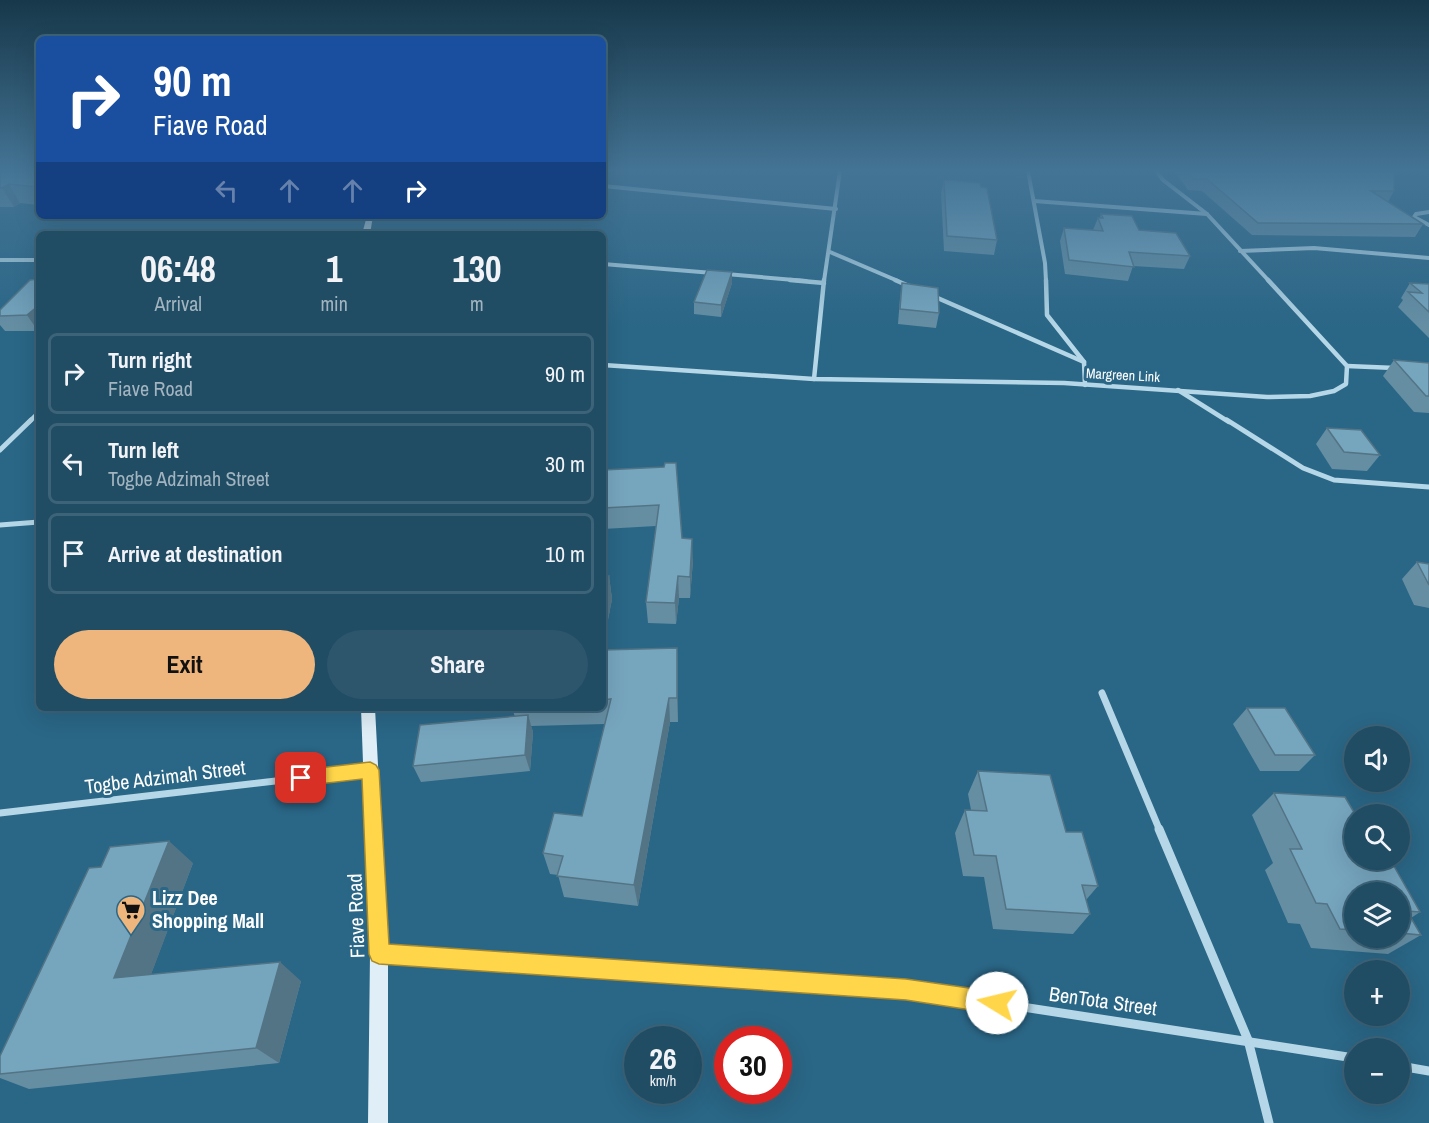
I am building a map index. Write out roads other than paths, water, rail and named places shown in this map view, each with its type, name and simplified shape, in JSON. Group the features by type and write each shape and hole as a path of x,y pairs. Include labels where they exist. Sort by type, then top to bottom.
{"street":[{"path":"814,380 824,283 834,223"},
{"path":"1038,223 1044,263 1047,315 1084,362 1085,385"},
{"path":"1216,223 1347,366 1406,368"},
{"path":"1240,251 1314,248 1429,258"},
{"path":"830,252 917,289"},
{"path":"0,260 36,260"},
{"path":"606,264 824,283"},
{"path":"928,294 1084,362"},
{"name":"Margreen Link","path":"606,365 814,380 1085,385 1267,397 1310,396 1334,392 1346,384 1347,366"},
{"path":"1177,390 1303,468 1334,480 1429,487"},
{"path":"0,450 36,415"},
{"path":"0,525 36,522"},
{"path":"1102,693 1248,1040 1269,1123"},
{"name":"Fiave Road","path":"368,711 379,954 378,1123"},
{"name":"Togbe Adzimah Street","path":"0,813 370,770"},
{"name":"BenTota Street","path":"379,954 906,990 1344,1056"},
{"path":"1410,1068 1429,1071"}],"place":[{"name":"Lizz Dee Shopping Mall","path":"131,936"}]}
